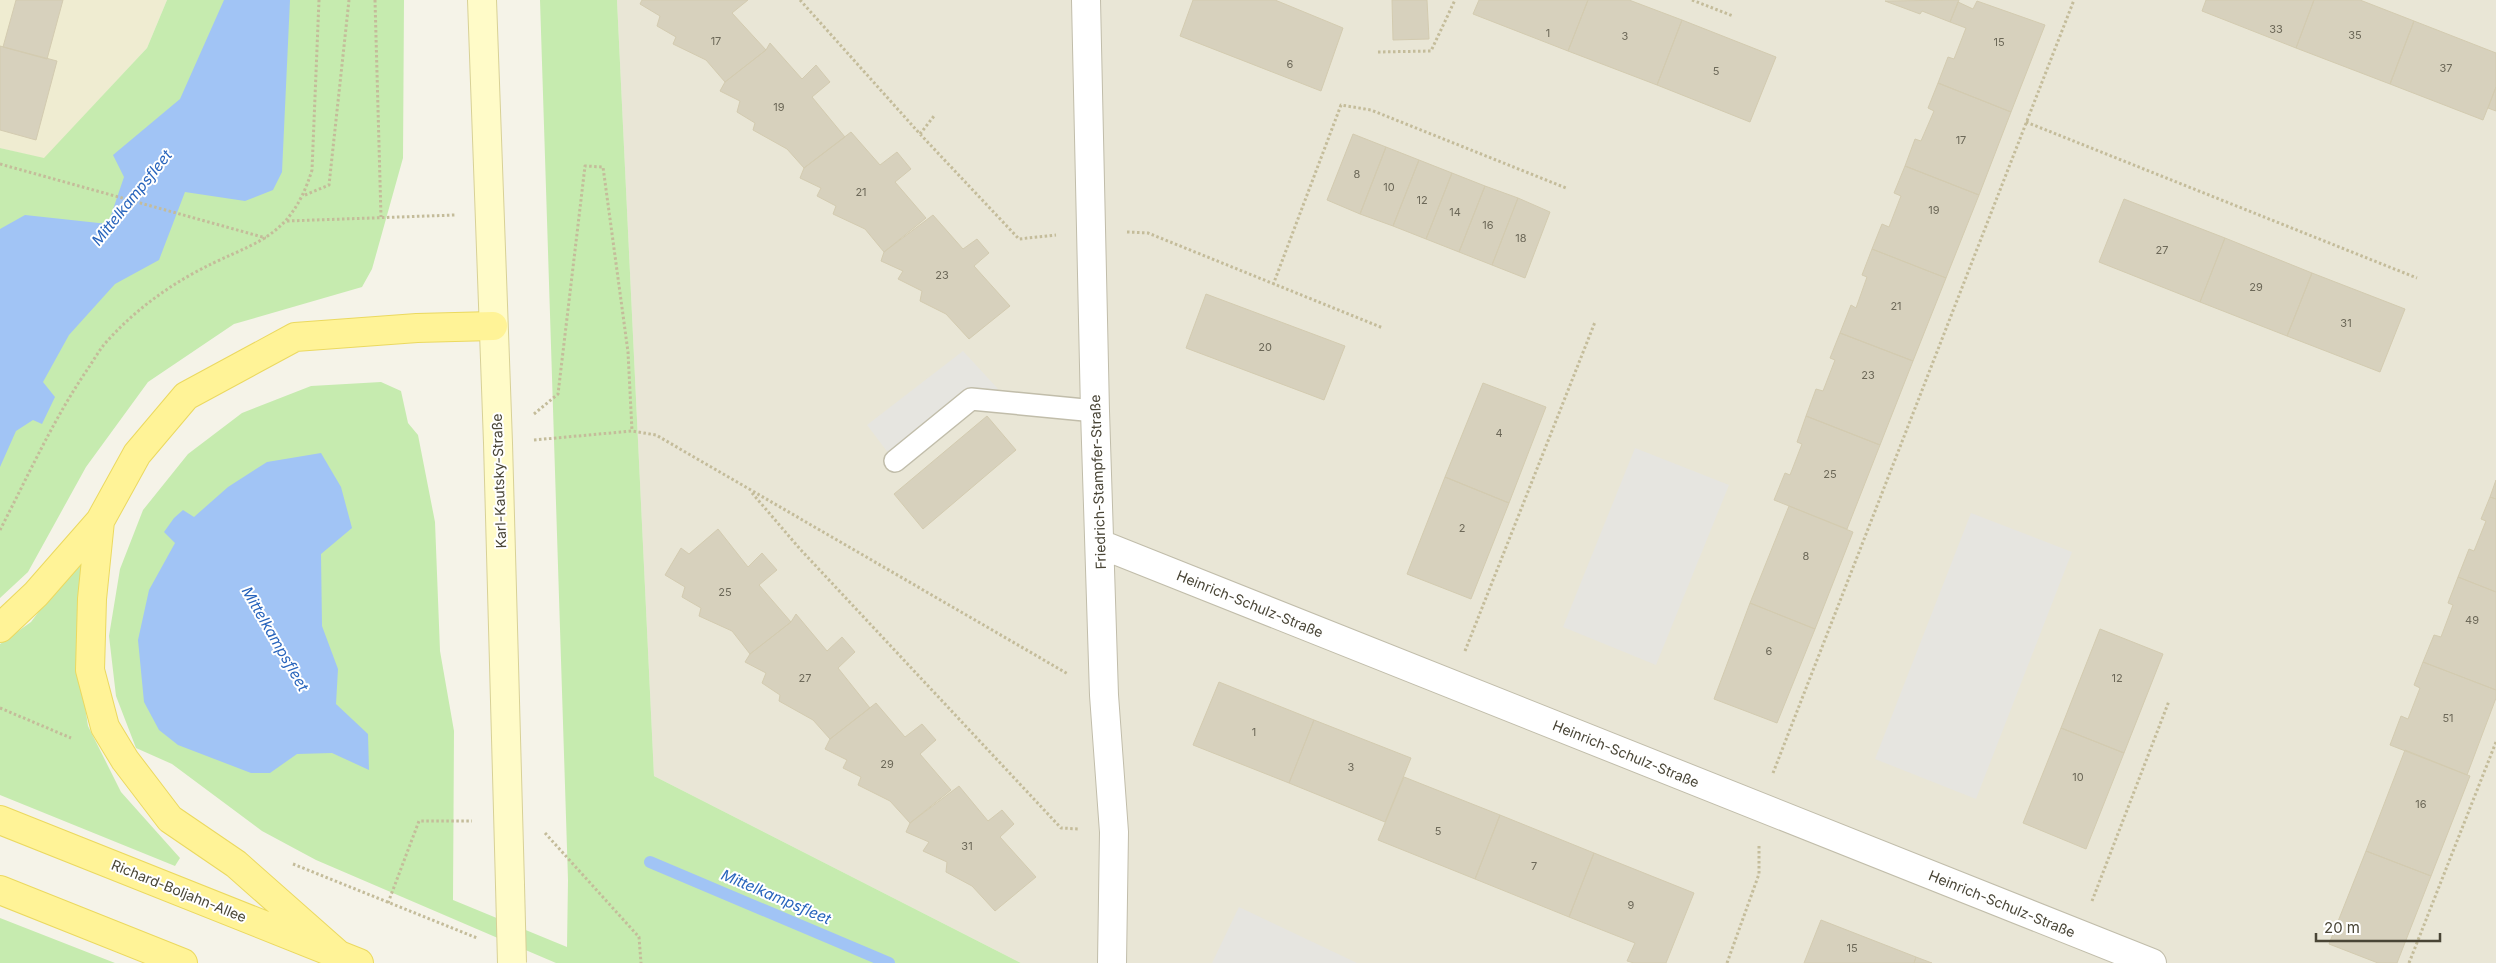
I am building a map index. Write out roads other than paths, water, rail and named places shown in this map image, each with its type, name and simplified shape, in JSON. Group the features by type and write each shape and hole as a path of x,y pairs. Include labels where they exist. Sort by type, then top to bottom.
{"main road":[{"path":"0,628 36,594 100,521 137,454 186,396 296,337 417,328 493,326"},
{"path":"100,521 92,599 90,670 105,727 125,760 170,820 236,864 350,959"},
{"name":"Richard-Boljahn-Allee","path":"0,820 350,959"},
{"path":"0,890 182,963"}],"street":[{"name":"Karl-Kautsky-Straße","path":"482,0 498,443 512,963"},
{"name":"Friedrich-Stampfer-Straße","path":"1086,0 1090,231 1104,695 1114,832 1112,963"},
{"name":"Heinrich-Schulz-Straße","path":"1100,544 2152,963"}],"lane":[{"path":"895,461 972,399 1095,411"}],"water":[{"path":"224,0 290,0 282,172 273,190 245,201 185,192 159,260 115,284 69,335 43,382 55,397 42,424 33,420 16,431 0,467 0,229 25,215 108,224 124,177 113,155 180,99"},
{"path":"321,453 341,487 352,528 321,554 322,626 338,669 336,704 368,734 369,770 332,753 297,754 270,773 251,773 178,745 159,730 144,702 138,640 149,590 175,543 164,532 174,518 183,510 194,517 228,487 267,462"}],"waterway":[{"name":"Mittelkampsfleet","path":"650,862 889,963"}]}
